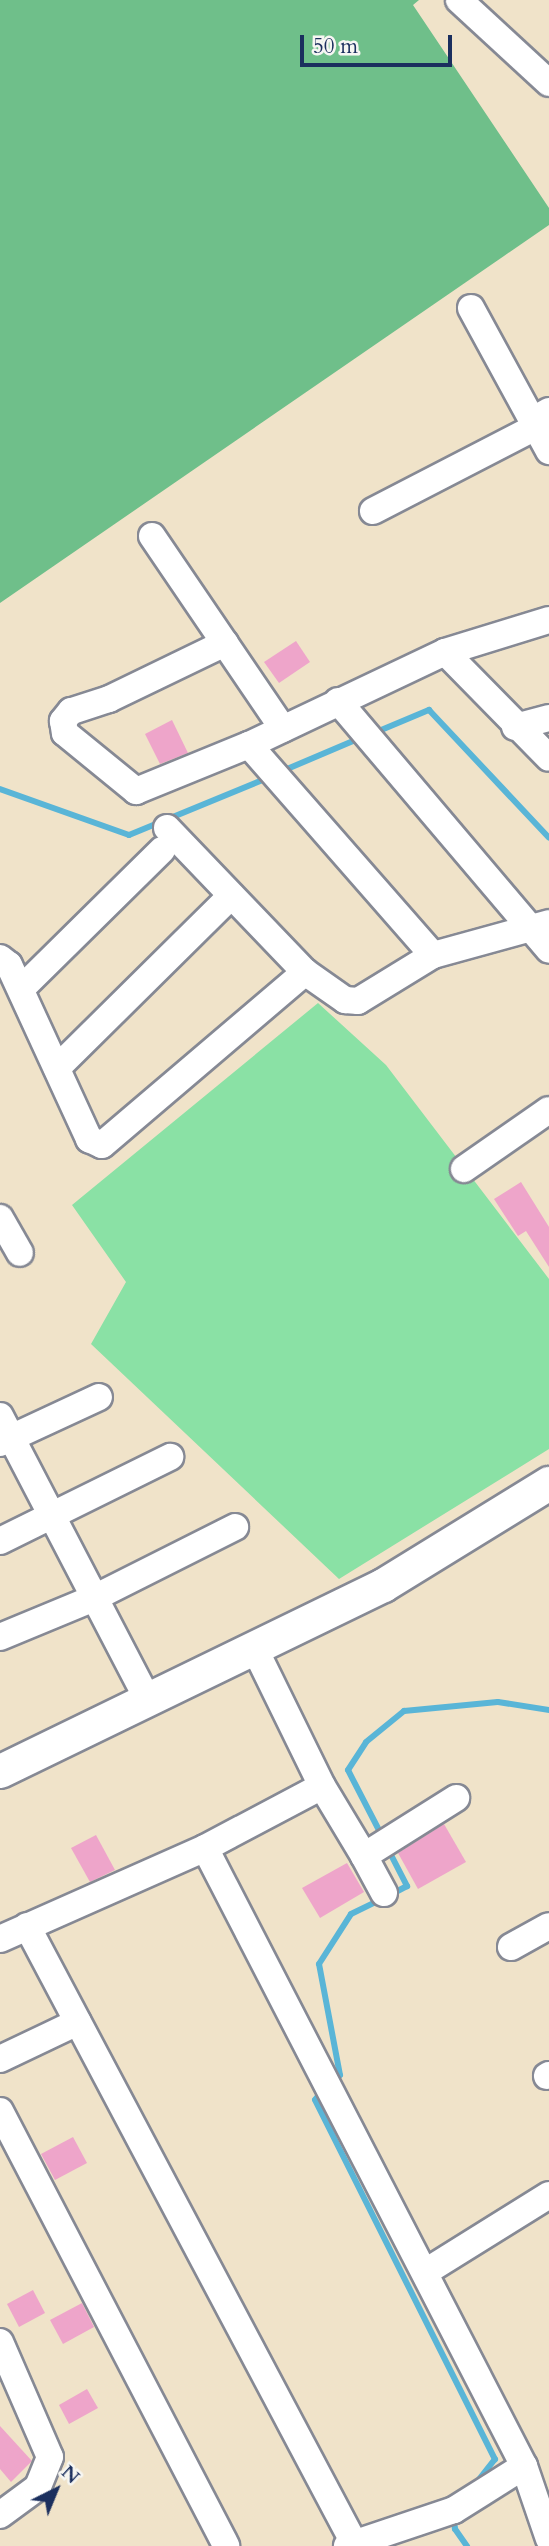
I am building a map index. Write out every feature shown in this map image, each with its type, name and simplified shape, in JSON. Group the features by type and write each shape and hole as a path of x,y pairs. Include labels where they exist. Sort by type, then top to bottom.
{"main road":[{"path":"0,1772 149,1702 383,1585 549,1483"}],"street":[{"path":"459,0 549,83"},
{"path":"471,308 542,419 549,451"},
{"path":"373,511 542,419"},
{"path":"152,536 283,729"},
{"path":"225,643 109,699 71,711 63,720 65,733 136,791 249,745 445,652 549,620"},
{"path":"445,652 514,727 549,758"},
{"path":"338,701 540,924 549,950"},
{"path":"514,727 549,718"},
{"path":"249,745 433,955"},
{"path":"21,989 164,839 232,896 305,972 351,1002 433,955 540,924"},
{"path":"57,1068 232,896"},
{"path":"0,958 9,965 21,989 89,1139 102,1145 305,972"},
{"path":"464,1170 549,1110"},
{"path":"0,1218 20,1253"},
{"path":"99,1397 4,1432 149,1702"},
{"path":"0,1541 170,1458"},
{"path":"0,1637 94,1598 235,1527"},
{"path":"255,1649 322,1786 369,1854 384,1893"},
{"path":"0,1939 205,1849 322,1786"},
{"path":"369,1854 456,1798"},
{"path":"205,1849 426,2271 524,2466 549,2539"},
{"path":"27,1926 351,2544 454,2511 524,2466"},
{"path":"511,1947 549,1926"},
{"path":"0,2059 78,2022"},
{"path":"0,2111 226,2546"},
{"path":"426,2271 546,2205"},
{"path":"0,2342 7,2374 50,2457 47,2473 38,2487 0,2515"}],"green space":[{"path":"0,0 419,0 413,5 549,208 549,225 0,603"},
{"path":"318,1003 386,1065 549,1279 549,1449 339,1579 91,1344 126,1282 72,1205"}],"building":[{"path":"296,641 310,662 279,683 264,662"},
{"path":"172,720 188,753 160,764 145,734"},
{"path":"521,1182 549,1227 549,1267 526,1231 518,1236 494,1199"},
{"path":"444,1824 466,1862 418,1889 398,1853"},
{"path":"96,1835 115,1870 90,1882 71,1848"},
{"path":"347,1863 364,1892 320,1918 302,1888"},
{"path":"73,2137 87,2163 55,2180 41,2154"},
{"path":"33,2290 45,2313 19,2327 7,2304"},
{"path":"82,2303 94,2327 63,2344 50,2320"},
{"path":"87,2389 98,2408 69,2424 59,2405"},
{"path":"0,2426 32,2461 11,2482 0,2469"}],"waterway":[{"path":"374,733 429,710 549,838"},
{"path":"280,772 360,738"},
{"path":"0,789 129,835 267,778"},
{"path":"382,1836 348,1770 366,1742 404,1711 498,1702 549,1710"},
{"path":"388,1849 407,1886 392,1894"},
{"path":"332,2081 340,2075 319,1964 351,1914 382,1899"},
{"path":"322,2091 315,2100 495,2459 476,2483"},
{"path":"454,2518 455,2529 467,2546"}]}
